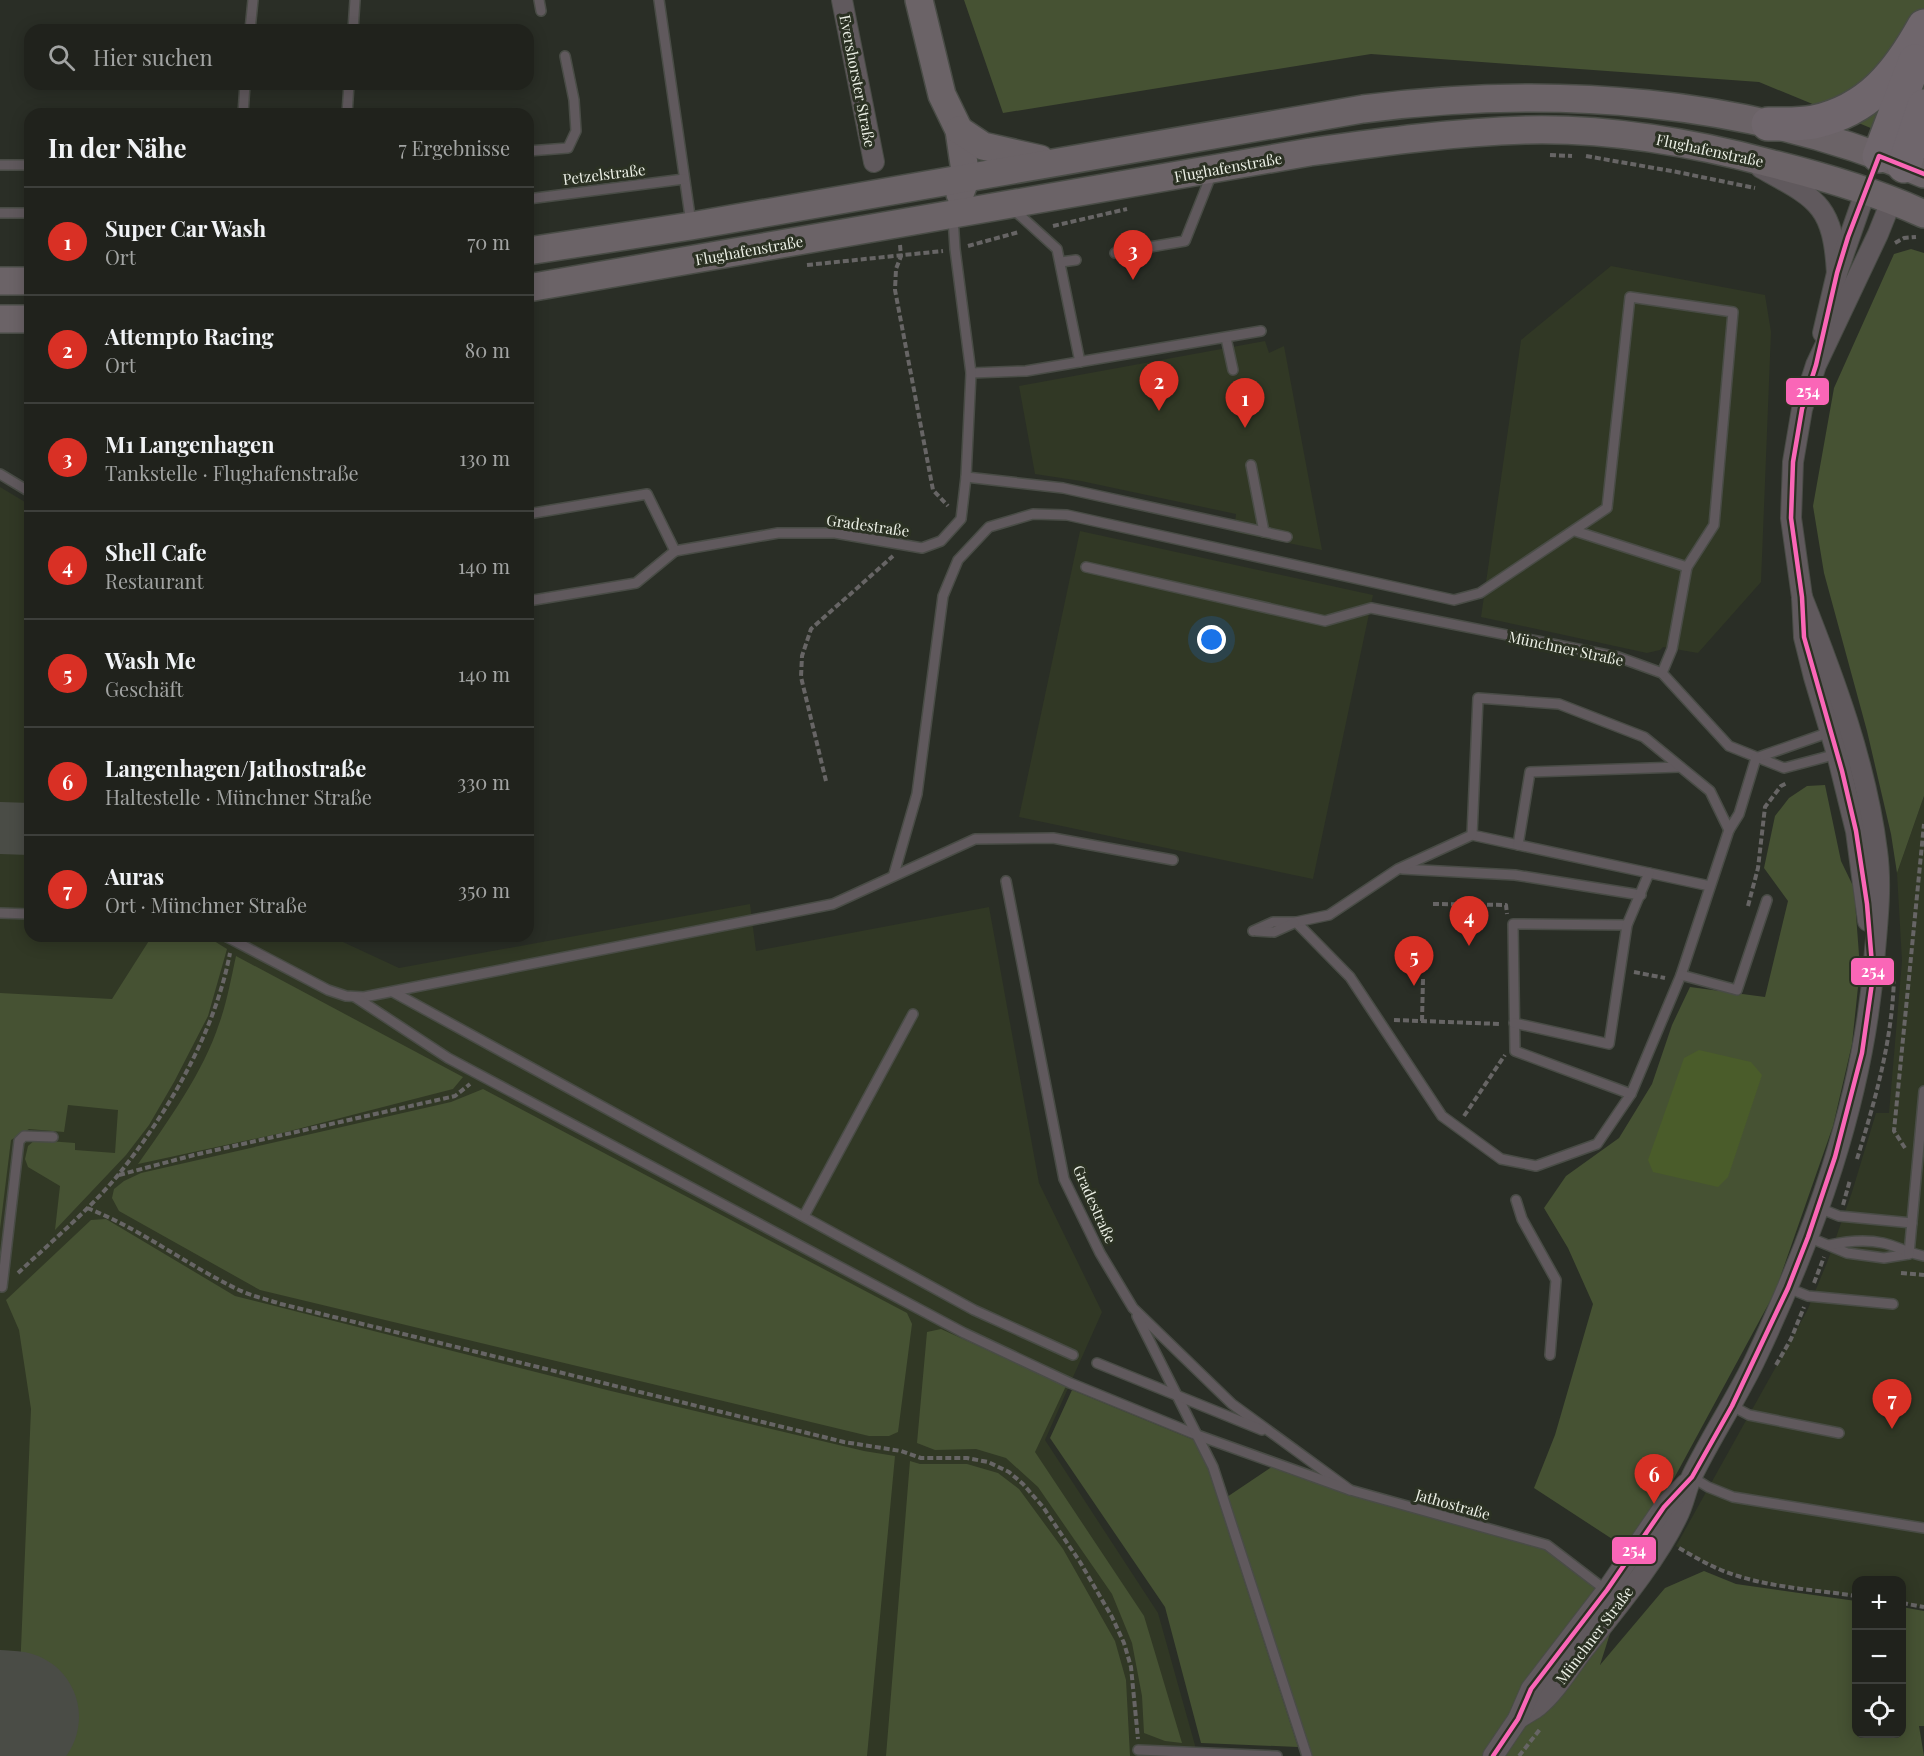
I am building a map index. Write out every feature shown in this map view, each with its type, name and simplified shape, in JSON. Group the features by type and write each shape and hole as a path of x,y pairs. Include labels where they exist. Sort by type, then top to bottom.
{"highway":[{"path":"1768,124 1812,123 1841,114 1863,102 1886,83 1913,46 1924,26"},
{"path":"1902,165 1924,36"},
{"path":"1902,165 1924,106"}],"main road":[{"path":"919,0 942,94 959,130 953,215"},
{"path":"942,94 941,133 957,180"},
{"path":"534,250 691,226 1363,109 1422,101 1527,96 1634,101 1715,113 1768,124 1825,139 1902,165"},
{"path":"959,130 983,146 1059,162"},
{"name":"Flughafenstraße","path":"534,287 1365,144 1472,133 1528,130 1630,135 1708,147 1892,199 1922,225"},
{"path":"1866,190 1902,165"},
{"path":"1892,199 1902,165"},
{"path":"0,281 24,281"},
{"path":"0,319 24,319"}],"street":[{"name":"Evershorster Straße","path":"842,0 874,162"},
{"path":"1708,147 1758,166 1803,191 1816,201 1823,210 1836,246 1837,273"},
{"path":"1816,365 1837,273 1866,190"},
{"name":"Münchner Straße","path":"1613,1596 1664,1540 1678,1515 1692,1477 1732,1406 1788,1288 1819,1208 1862,1053 1873,976 1861,861 1846,752 1804,637 1802,597 1791,518 1793,462 1802,409 1816,365 1878,234 1892,199"},
{"name":"Münchner Straße","path":"1493,1756 1518,1719 1539,1705 1613,1596 1664,1507 1692,1477"}],"lane":[{"path":"251,24 254,0"},
{"path":"353,24 355,0"},
{"path":"539,0 541,11"},
{"path":"659,0 691,226"},
{"path":"534,151 568,148 576,130 574,100 565,56"},
{"path":"244,108 245,90"},
{"path":"347,108 349,90"},
{"path":"0,165 24,165"},
{"path":"1115,253 1185,241 1213,170"},
{"name":"Petzelstraße","path":"534,198 684,179"},
{"path":"1009,205 1058,249 1080,362"},
{"path":"0,213 24,213"},
{"path":"953,215 955,249 971,373 966,477 961,519"},
{"path":"1061,262 1076,260"},
{"path":"894,874 917,794 943,596 958,560 989,527 1033,514 1067,515 1454,600 1480,593 1607,508 1630,297 1733,312 1714,525 1687,567 1672,649 1662,673"},
{"path":"971,373 1026,371 1262,331"},
{"path":"1226,338 1233,370"},
{"path":"1251,465 1264,532"},
{"path":"0,474 24,488"},
{"path":"966,477 1063,488 1287,537"},
{"path":"534,513 647,494 675,551 636,583 534,600"},
{"name":"Gradestraße","path":"675,551 778,533 835,533 922,548 941,541 961,519"},
{"path":"1575,531 1687,567"},
{"name":"Münchner Straße","path":"1086,567 1326,621 1371,608 1618,657 1662,673 1729,746 1756,758 1784,768 1846,752"},
{"path":"1472,835 1478,698 1559,704 1644,737 1710,791 1729,830"},
{"path":"1710,886 1472,835 1398,869 1329,915 1296,922 1350,977 1442,1116 1500,1159 1536,1166 1597,1144 1631,1094 1680,977 1729,830 1739,814 1756,758 1839,729"},
{"path":"1518,845 1530,772 1680,767"},
{"path":"237,942 328,990 346,996 364,997 833,904 975,838 1053,838 1173,860"},
{"path":"1398,869 1515,875 1641,896"},
{"path":"1514,1024 1609,1044 1627,925 1649,873"},
{"name":"Gradestraße","path":"1006,881 1064,1179 1100,1253 1133,1308 1232,1404 1276,1436"},
{"path":"1680,977 1737,990 1767,900"},
{"path":"0,912 24,914"},
{"path":"1627,925 1513,924 1514,1024 1515,1051 1631,1094"},
{"path":"393,992 974,1310 1073,1355"},
{"path":"355,997 448,1058 964,1333 1070,1383 1197,1436 1350,1490"},
{"path":"804,1216 913,1014"},
{"path":"1909,1254 1924,1092"},
{"path":"2,1287 19,1141 24,1136 53,1137"},
{"path":"1516,1200 1522,1219 1556,1280 1550,1355"},
{"path":"1819,1208 1839,1216 1912,1223"},
{"path":"1808,1237 1847,1253 1884,1258 1909,1254"},
{"path":"1829,1245 1850,1240 1883,1243 1909,1254 1924,1256"},
{"path":"1788,1288 1808,1296 1893,1304"},
{"path":"1133,1308 1213,1467 1307,1756"},
{"path":"1097,1363 1276,1436"},
{"path":"1732,1406 1749,1415 1839,1433"},
{"name":"Jathostraße","path":"1276,1436 1350,1490 1547,1545 1613,1596"},
{"path":"1692,1477 1708,1487 1733,1497 1924,1528"},
{"path":"1138,1750 1277,1756"}],"path":[{"path":"1545,155 1587,156 1763,190"},
{"path":"923,254 955,249 1018,232 1128,209"},
{"path":"1893,244 1922,225"},
{"path":"901,256 896,269 895,290 933,490 961,519"},
{"path":"826,781 801,677 802,656 811,629 904,546"},
{"path":"1747,911 1758,868 1765,807 1781,786 1792,780"},
{"path":"1904,1157 1905,1147 1894,1131 1924,824"},
{"path":"1432,904 1506,905 1507,917"},
{"path":"2,1287 87,1208 118,1175 158,1121 213,1016 226,972 229,942"},
{"path":"1839,1216 1870,1118 1887,1044 1894,966"},
{"path":"1624,970 1680,977"},
{"path":"1422,1021 1423,979"},
{"path":"1377,1019 1514,1024"},
{"path":"1457,1127 1509,1049"},
{"path":"118,1175 194,1155 454,1096 481,1076"},
{"path":"87,1208 118,1220 208,1275 240,1291 281,1304 844,1442 901,1451 921,1458 967,1458 988,1462 1009,1472 1043,1507 1080,1562 1112,1617 1124,1643 1131,1667 1138,1750"},
{"path":"1775,1367 1791,1339 1829,1245"},
{"path":"1901,1273 1924,1275"},
{"path":"1664,1540 1704,1562 1738,1576 1784,1586 1852,1595"},
{"path":"1906,1604 1924,1607"},
{"path":"1519,1756 1548,1719"}],"shaded area":[{"path":"964,0 1924,0 1924,150 1759,82 1371,54 1003,113"},
{"path":"1911,249 1924,253 1924,796 1897,873 1891,834 1867,731 1824,573 1813,506 1834,388 1894,254"},
{"path":"1611,266 1765,295 1771,332 1761,582 1698,653 1663,647 1647,653 1481,617 1521,340"},
{"path":"1265,341 1269,353 1284,346 1322,550 1234,532 1236,514 1081,481 1035,474 1019,386"},
{"path":"0,487 24,501 24,942 343,942 399,968 750,904 756,951 989,907 1039,1183 1102,1312 1045,1440 1158,1613 1198,1756 0,1756"},
{"path":"1080,531 1373,595 1313,879 1019,817"},
{"path":"1825,785 1841,861 1854,888 1860,968 1852,1044 1833,1126 1775,1292 1665,1495 1626,1548 1534,1488 1555,1435 1593,1304 1568,1248 1544,1208 1566,1176 1619,1138 1652,1084 1672,1025 1690,987 1765,997 1788,901 1764,868 1775,816 1789,798 1807,786"},
{"path":"1924,796 1924,1607 1906,1604 1906,1576 1852,1576 1852,1595 1784,1586 1738,1576 1704,1562 1676,1546 1807,1311 1852,1192 1876,1113 1889,1113 1902,961 1897,873"},
{"path":"148,942 216,942 227,949 208,1016 149,1125 126,1155 55,1230 60,1186 28,1167 25,1159 28,1146 35,1140 75,1143 75,1150 115,1153 118,1110 68,1105 64,1132 29,1129 11,1140 0,1229 0,993 112,999"},
{"path":"236,956 463,1077 453,1089 282,1133 138,1164 184,1096 204,1060 222,1016"},
{"path":"1699,1050 1751,1062 1762,1075 1728,1177 1718,1187 1653,1172 1648,1160 1684,1058"},
{"path":"483,1089 907,1313 912,1324 898,1432 889,1436 869,1436 260,1290 119,1211 112,1198 114,1189 141,1173 451,1102"},
{"path":"106,1219 235,1296 611,1391 864,1451 895,1456 867,1756 42,1756 46,1673 20,1672 31,1409 19,1330 6,1300 91,1220"},
{"path":"941,1329 1066,1386 1035,1452 1144,1616 1182,1743 1165,1741 1144,1733 1142,1696 1132,1643 1112,1594 1038,1487 1006,1458 976,1449 935,1450 917,1443 927,1332"},
{"path":"1072,1390 1194,1440 1208,1469 1298,1747 1201,1743 1165,1607 1050,1438"},
{"path":"910,1461 920,1464 967,1464 998,1473 1019,1489 1063,1549 1115,1641 1126,1680 1130,1756 886,1756"},
{"path":"1276,1464 1547,1545 1620,1602 1600,1665 1665,1588 1704,1571 1736,1584 1852,1600 1852,1738 1906,1738 1906,1608 1924,1611 1924,1726 1919,1726 1924,1756 1307,1756 1224,1499"}],"taxiway":[{"path":"0,828 24,829"}],"runway":[{"path":"0,1716 13,1717"}],"transit line":[{"name":"254","path":"1493,1756 1518,1719 1531,1689 1607,1590 1664,1507 1692,1477 1732,1406 1788,1288 1835,1157 1862,1053 1873,976 1867,904 1856,831 1842,771 1804,637 1802,597 1791,518 1793,462 1802,409 1816,365 1837,273 1848,237 1879,156 1924,174"}],"place":[{"name":"M1 Langenhagen","path":"1133,280"},
{"name":"Attempto Racing","path":"1159,411"},
{"name":"Super Car Wash","path":"1245,428"},
{"name":"Shell Cafe","path":"1469,946"},
{"name":"Wash Me","path":"1414,986"},
{"name":"Auras","path":"1892,1429"},
{"name":"Langenhagen/Jathostraße","path":"1654,1504"}]}
